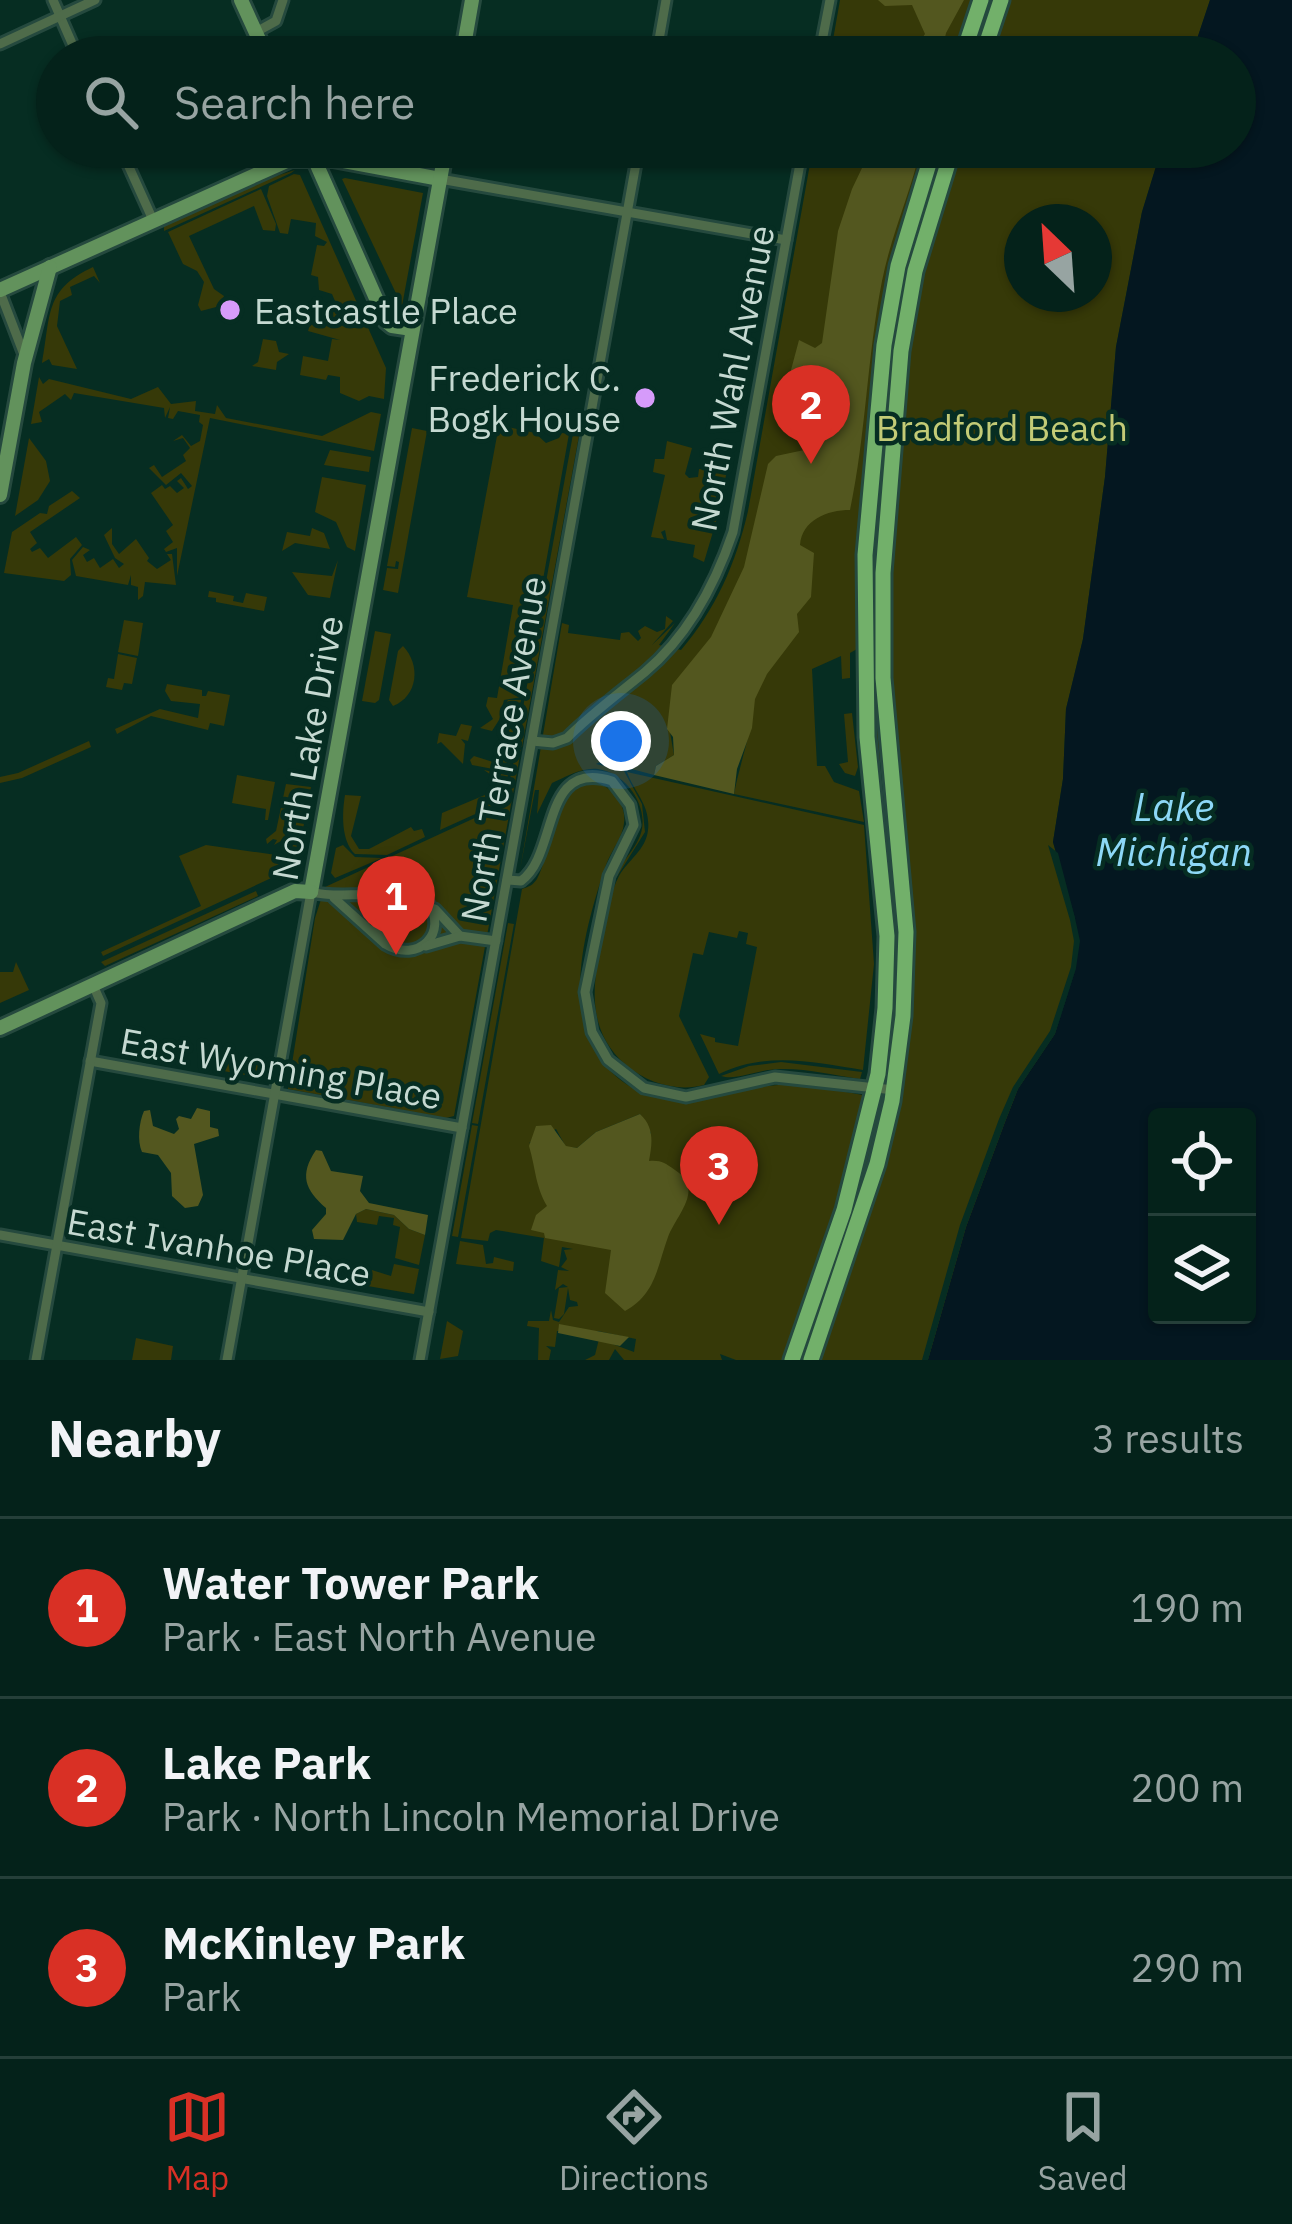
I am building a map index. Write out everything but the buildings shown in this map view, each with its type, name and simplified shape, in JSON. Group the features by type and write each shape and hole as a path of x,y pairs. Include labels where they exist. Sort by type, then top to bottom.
{"main road":[{"path":"969,36 981,0"},
{"path":"989,36 1001,0"},
{"path":"792,1360 844,1210 875,1088 886,1008 887,936 866,702 867,535 884,345 898,266 928,168"},
{"path":"811,1360 877,1164 894,1090 903,1016 906,932 885,698 884,573 901,351 915,271 947,168"}],"street":[{"path":"52,0 69,36"},
{"path":"0,44 95,0"},
{"path":"241,0 258,36"},
{"path":"256,32 276,20 283,0"},
{"path":"466,36 472,0"},
{"path":"660,36 666,0"},
{"path":"823,36 830,0"},
{"path":"129,168 153,220"},
{"path":"25,363 21,340 0,291 267,168"},
{"path":"318,168 386,321 412,329"},
{"path":"385,168 787,240"},
{"name":"North Lake Drive","path":"227,1360 442,168"},
{"name":"North Terrace Avenue","path":"420,1360 635,168"},
{"name":"North Wahl Avenue","path":"532,741 553,743 566,738 647,670 686,628 714,581 733,532 799,168"},
{"path":"0,495 25,363 50,267"},
{"path":"507,880 521,881 534,871 566,789 586,777 612,781 630,806 634,825 609,876 588,966 585,1005 592,1032 608,1060 631,1080 663,1094 706,1094 775,1077 894,1090"},
{"path":"0,1028 295,890 334,898 385,944 405,952 460,936 496,941"},
{"path":"334,898 415,894 460,936"},
{"path":"385,944 376,920 391,897"},
{"path":"424,947 435,928 431,906"},
{"path":"36,1360 101,1003 93,985"},
{"name":"East Wyoming Place","path":"90,1061 462,1128"},
{"name":"East Ivanhoe Place","path":"0,1235 429,1312"}],"green space":[{"path":"840,0 973,0 961,36 834,36"},
{"path":"878,0 964,0 945,36 924,36 912,5 885,6"},
{"path":"1001,0 1210,0 1198,36 989,36"},
{"path":"809,168 919,168 890,272 873,377 861,515 857,649 850,653 850,678 842,679 841,656 812,669 817,766 825,766 834,782 859,791 864,822 734,794 754,699 670,732 674,755 656,766 654,775 602,761 596,764 624,771 642,804 645,832 613,883 641,833 642,812 626,784 598,769 552,783 537,814 539,790 535,790 520,870 562,623 569,625 568,633 620,640 621,633 629,632 638,641 638,631 645,626 657,632 665,629 666,616 673,621 652,645 675,623 659,645 681,650 705,618 731,567 748,511"},
{"path":"862,168 915,168 882,281 850,510 817,518 802,536 800,545 814,553 811,597 797,614 799,632 767,674 755,699 734,794 654,775 656,766 674,755 673,737 667,729 672,685 711,637 744,567 768,464 776,456 809,449 800,422 805,392 787,385 799,340 815,348 822,343 838,231"},
{"path":"933,168 940,168 902,301 878,554 872,553 891,340 911,239"},
{"name":"Bradford Beach","path":"948,168 1156,168 1142,212 1116,347 1105,477 1083,639 1066,709 1063,779 1053,842 1080,941 1055,1034 1018,1089 928,1360 736,1360 720,1354 722,1360 624,1360 615,1349 609,1360 585,1360 595,1355 599,1339 634,1352 636,1339 598,1331 557,1331 555,1347 546,1346 551,1350 549,1360 538,1360 539,1328 527,1326 528,1321 549,1321 551,1310 553,1320 559,1322 569,1307 578,1306 570,1300 568,1288 564,1314 554,1318 559,1288 568,1287 563,1284 555,1290 558,1270 569,1271 561,1267 567,1259 564,1250 573,1249 562,1247 559,1267 541,1261 544,1238 496,1230 488,1241 461,1238 522,889 537,879 570,795 581,784 595,782 611,791 624,814 589,923 580,986 591,1044 608,1068 652,1096 690,1100 784,1085 892,1100 906,932 883,678 901,351","holes":["640,1114 651,1133 648,1159 529,1143 556,1129 566,1147 577,1148 596,1132"]},
{"path":"295,170 291,173 164,231 164,226"},
{"path":"300,175 386,368 384,399 369,396 359,401 340,393 340,377 328,375 326,380 300,375 303,356 328,361 332,339 340,340 308,331 316,306 335,301 332,294 319,290 318,277 311,275 317,245 327,242 315,236 316,223 291,219 288,234 280,233 267,196 269,186"},
{"path":"342,179 423,193 402,306"},
{"path":"261,189 275,231 263,230 254,206 189,236 214,289 224,296 220,306 201,311 198,305 204,282 197,271 183,264 168,232"},
{"path":"93,267 100,283 94,276 70,287 72,295 60,301 57,326 77,369 52,365 49,359 42,363 52,306 66,285"},
{"path":"263,339 276,341 279,352 289,354 277,362 276,370 252,366 258,362"},
{"path":"39,377 43,384 49,379 131,399 158,387 171,404 196,401 195,411 215,414 217,405 226,418 322,436 371,412 381,414 374,451 210,418 177,576 177,548 164,549 173,542 166,531 173,525 151,493 162,485 177,493 184,488 177,481 181,478 188,489 192,486 181,473 166,485 149,468 154,465 162,477 186,461 183,455 190,448 183,438 173,441 182,435 191,446 200,441 200,415 178,411 173,419 168,418 170,407 165,418 164,408 74,393 71,400 65,394 39,412 42,422 31,424"},
{"path":"499,425 535,433 546,443 569,434 522,697 504,700 492,731 480,728 493,719 486,706 488,697 497,698 513,605 467,597"},
{"path":"412,428 427,431 398,593 383,590 387,568 398,569 396,561 395,567 387,566"},
{"path":"573,434 579,436 522,747 516,746"},
{"path":"29,438 46,461 50,481 38,500 15,516"},
{"path":"667,441 692,448 685,474 689,478 698,477 699,469 709,470 716,457 729,457 704,562 693,557 695,545 667,540 665,530 661,532 664,539 651,537 665,475 653,472 655,459 664,459"},
{"path":"330,450 371,457 369,472 324,465"},
{"path":"322,477 366,485 355,551 347,547 336,522 315,512"},
{"path":"72,491 80,498 30,532 37,543 32,552 40,548 48,558 76,537 82,545 70,559 71,575 64,581 4,573 12,532 40,513 47,514 49,506"},
{"path":"112,528 112,544 119,554 136,539 147,561 157,569 172,554 176,585 145,582 138,600 131,575 128,585 76,576 72,560 83,547 90,550 83,555 87,562 94,558 100,568 113,559 119,568 124,564 115,558 104,535"},
{"path":"312,528 324,533 330,549 295,543 282,551 287,532 310,536"},
{"path":"872,558 878,559 882,759 877,766"},
{"path":"338,560 330,598 308,595 292,572 332,576"},
{"path":"209,591 234,596 233,601 243,603 246,593 267,597 264,611 216,602 208,597"},
{"path":"124,620 143,623 138,656 118,652"},
{"path":"375,631 391,634 375,703 362,701"},
{"path":"403,646 413,662 414,679 408,695 393,706 389,700"},
{"path":"118,654 137,658 132,684 124,683 122,690 106,687 108,678 114,679"},
{"path":"167,684 202,690 202,696 208,691 230,695 224,726 210,723 208,730 151,716 117,734 115,729 160,709 198,718 200,704 171,701"},
{"path":"508,700 521,700 509,772 472,765 474,756 493,762 505,754 511,736 501,710"},
{"path":"852,713 855,776 839,764 848,762 844,714"},
{"path":"461,724 472,726 468,741 461,739 463,764 441,742 437,744 439,733 456,736"},
{"path":"89,741 91,747 0,783 0,777"},
{"path":"516,749 521,750 454,1116 288,1089 315,918 325,887 505,804"},
{"path":"484,770 508,775 504,801 440,830 442,813 492,792 494,777"},
{"path":"627,772 864,825 874,964 863,1070 772,1061 719,1074 700,1034 738,1046 757,947 746,944 748,933 739,931 737,938 709,932 703,955 693,953 679,1016 709,1077 704,1085 683,1087 653,1081 612,1051 597,1019 597,966 616,882 648,830 645,806"},
{"path":"237,775 275,782 268,820 266,809 232,803"},
{"path":"286,784 311,787 299,850 291,848 294,844 290,842 282,847 285,842 274,845 277,840 273,839 267,844 266,839 276,831"},
{"path":"345,795 361,796 351,836 359,849 369,849 411,827 422,829 425,837 387,855 355,854 345,834"},
{"path":"206,845 297,858 293,868 103,956 101,952 201,906 179,856"},
{"path":"343,845 355,857 382,858 335,878 331,873 336,848"},
{"path":"256,891 258,896 105,966 101,962"},
{"path":"508,923 514,924 478,1124 472,1123"},
{"path":"16,962 29,990 0,1003 0,972 13,972"},
{"path":"217,1052 223,1053 223,1062 241,1067 266,1059 262,1078 218,1070"},
{"path":"781,1062 862,1072 860,1079 789,1069 721,1076"},
{"path":"197,1108 210,1111 210,1127 218,1129 219,1136 194,1144 203,1195 198,1206 185,1208 172,1196 171,1173 158,1155 142,1152 140,1126 144,1111 150,1110 153,1126 174,1134 179,1129 176,1119 191,1119"},
{"path":"640,1114 650,1131 649,1161 663,1162 684,1177 688,1193 649,1288 625,1311 605,1293 611,1250 545,1238 544,1233 531,1230 536,1215 547,1206 529,1146 536,1126 551,1125 566,1146 577,1148 596,1132"},
{"path":"472,1125 478,1126 458,1237 452,1236"},
{"path":"316,1150 322,1151 331,1171 363,1176 360,1191 369,1203 428,1215 425,1235 409,1229 394,1215 366,1209 356,1214 343,1240 314,1239 312,1230 326,1214 307,1182 307,1167"},
{"path":"366,1209 394,1215 409,1229 425,1235 419,1265 395,1258 400,1227 393,1225 394,1218 379,1216 377,1225 357,1222 356,1214"},
{"path":"460,1241 483,1245 486,1264 493,1263 494,1257 514,1262 513,1271 456,1264"},
{"path":"394,1264 419,1269 414,1294 350,1283 359,1266 391,1276"},
{"path":"447,1321 463,1331 458,1356 440,1359"},
{"path":"559,1324 629,1337 620,1346 558,1333"},
{"path":"136,1338 173,1346 171,1360 132,1360"}],"water":[{"name":"Lake Michigan","path":"1210,0 1292,0 1292,1360 928,1360 966,1227 1005,1122 1018,1089 1055,1034 1076,968 1075,918 1053,842 1063,779 1066,709 1083,639 1105,477 1116,347 1142,212 1156,168 1256,168 1256,36 1198,36"}],"pier":[{"path":"1048,845 1058,853 1075,918 1080,941 1076,968 1055,1034 1018,1089 1005,1122 966,1227 928,1360 922,1360 960,1225 999,1119 1013,1087 1050,1031 1071,967 1074,941"}],"place":[{"name":"Eastcastle Place","path":"230,310"},
{"name":"Frederick C. Bogk House","path":"645,398"},
{"name":"Lake Park","path":"811,464"},
{"name":"Water Tower Park","path":"396,955"},
{"name":"McKinley Park","path":"719,1225"}]}
